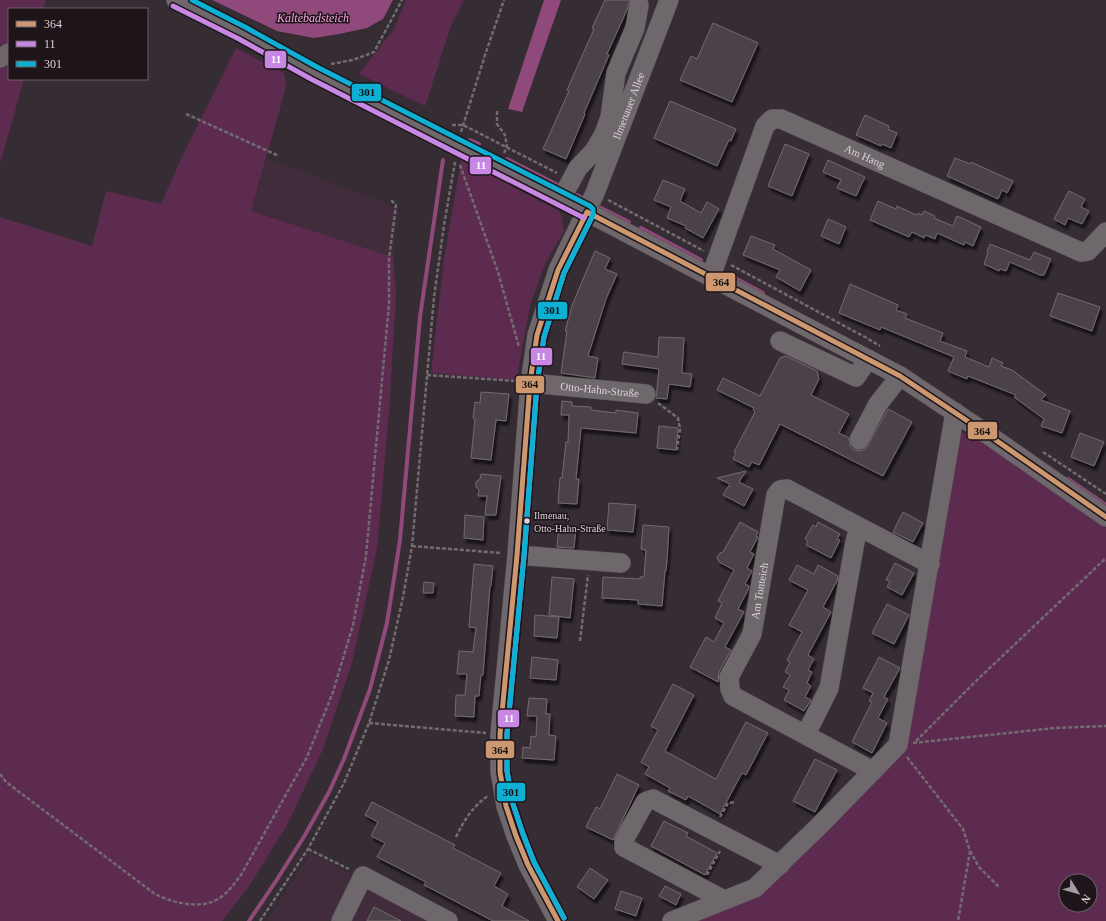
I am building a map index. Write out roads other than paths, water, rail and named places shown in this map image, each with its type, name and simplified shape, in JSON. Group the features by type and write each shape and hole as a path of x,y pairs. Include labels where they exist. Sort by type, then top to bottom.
{"street":[{"path":"176,0 242,33 314,73 711,276 900,376 955,412 1106,517"},
{"name":"Ilmenauer Allee","path":"587,212 596,193 669,0"},
{"path":"561,199 578,168 594,151 604,134 610,117 616,73 635,28 639,5"},
{"name":"Am Hang","path":"711,276 765,126 772,119 781,119 1081,252 1088,251 1106,232"},
{"path":"558,921 528,864 516,836 502,790 500,772 500,734 517,555 530,383 537,335 558,270 587,212"},
{"path":"780,341 856,377 868,359"},
{"path":"859,440 878,404 900,376"},
{"name":"Otto-Hahn-Straße","path":"530,383 652,399"},
{"path":"672,921 756,888 873,771 906,744 939,499 955,412"},
{"name":"Am Tonteich","path":"873,771 733,696 730,689 729,678 752,634 776,495 780,490 787,489 930,564"},
{"path":"806,734 829,688 855,542 860,527"},
{"path":"517,555 620,563"},
{"path":"724,900 624,847 624,840 645,802 653,799 780,865"},
{"path":"341,921 363,876 448,921"}],"water":[{"name":"Kaltebadsteich","path":"212,0 393,0 383,19 367,28 314,38 277,31"},
{"path":"544,0 561,0 522,112 508,109"}],"waterway":[{"path":"470,140 479,144"},
{"path":"507,159 556,184"},
{"path":"249,921 305,835 329,792 344,759 370,689 387,623 400,540 420,317 443,160"},
{"path":"577,195 586,200"},
{"path":"595,205 629,222"},
{"path":"641,228 701,260"},
{"path":"735,278 763,293"},
{"path":"1068,479 1106,505"}],"place":[{"name":"Ilmenau, Otto-Hahn-Straße","path":"527,521"}]}
